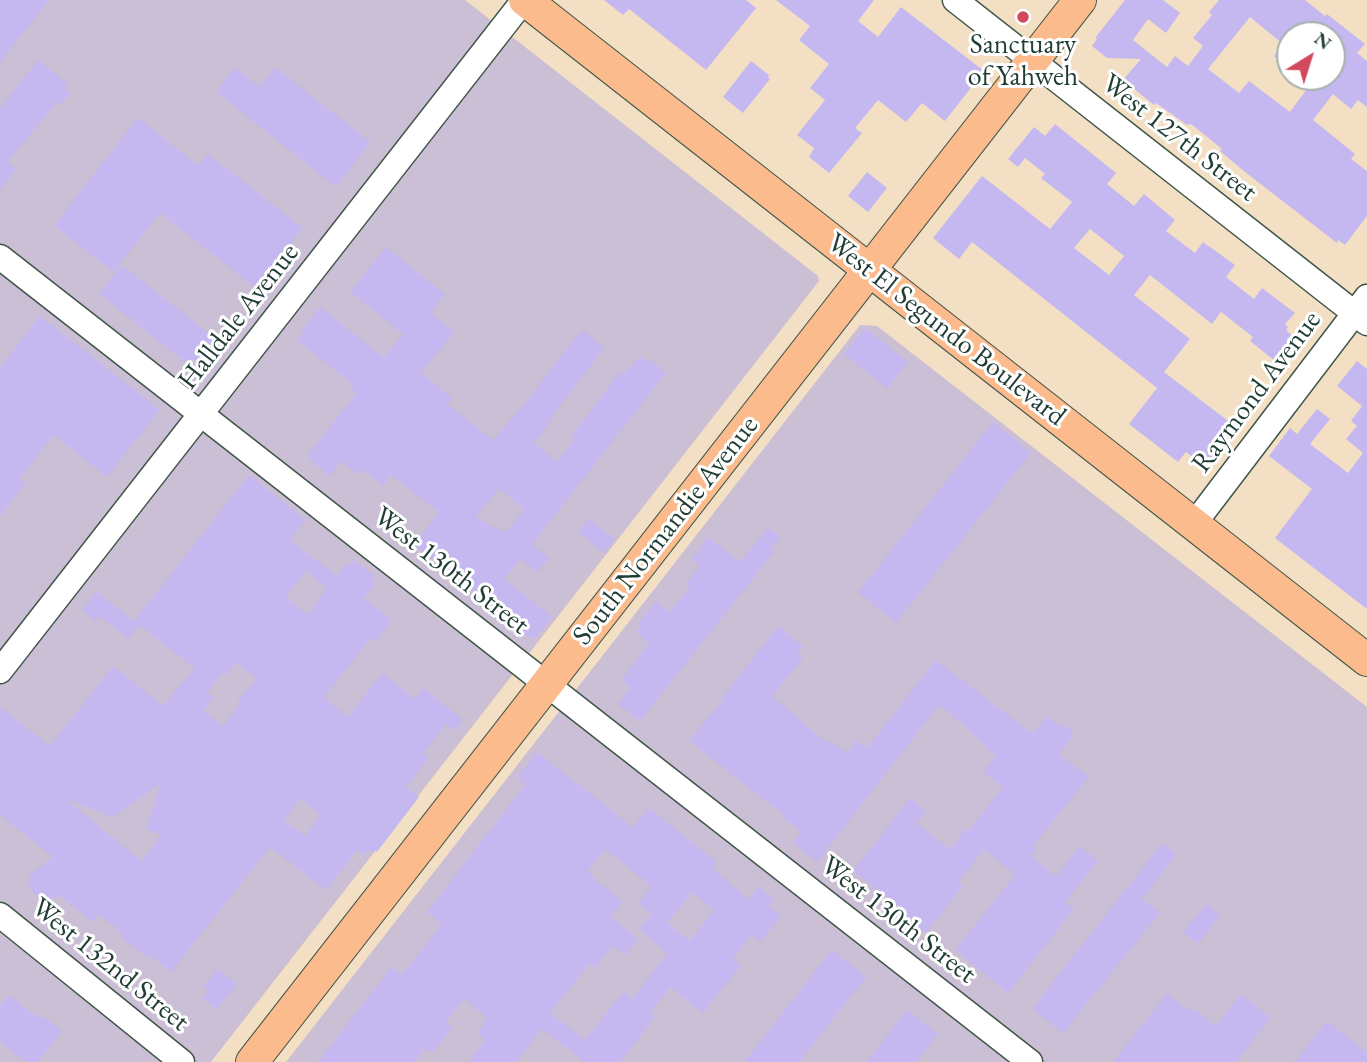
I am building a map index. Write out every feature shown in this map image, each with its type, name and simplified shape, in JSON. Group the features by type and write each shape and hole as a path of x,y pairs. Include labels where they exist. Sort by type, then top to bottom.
{"main road":[{"name":"West El Segundo Boulevard","path":"524,0 1367,660"},
{"name":"South Normandie Avenue","path":"252,1062 1080,0"}],"street":[{"name":"Halldale Avenue","path":"0,670 524,0"},
{"name":"West 127th Street","path":"955,0 1363,311"},
{"name":"West 130th Street","path":"0,257 1030,1062"},
{"name":"Raymond Avenue","path":"1194,524 1363,311"},
{"name":"West 132nd Street","path":"0,915 182,1062"}],"shaded area":[{"path":"0,0 465,0 818,276 819,281 211,1062 0,1062"},
{"path":"860,325 877,326 1367,707 1367,1062 286,1062"}],"building":[{"path":"0,0 49,0 0,63"},
{"path":"604,0 746,0 756,8 706,70 629,9 623,15"},
{"path":"776,0 874,0 858,21 878,37 901,7 984,71 945,121 922,103 906,122 878,100 855,128 862,133 829,173 809,157 814,148 797,135 825,100 810,88 829,64 799,40 810,26"},
{"path":"1125,0 1163,0 1180,13 1166,33 1148,19 1133,40 1167,67 1175,56 1188,66 1203,46 1193,38 1212,15 1209,12 1219,0 1305,0 1325,16 1327,14 1336,21 1276,21 1276,38 1250,17 1208,69 1239,93 1249,81 1290,112 1306,91 1346,91 1346,29 1365,44 1357,53 1367,61 1367,107 1358,100 1351,109 1333,94 1313,120 1355,154 1351,159 1367,171 1367,216 1345,245 1338,240 1337,243 1245,172 1191,124 1187,125 1156,103 1154,105 1123,80 1141,59 1107,58 1092,46 1097,39 1095,38"},
{"path":"38,60 68,84 65,89 70,93 60,105 57,102 7,162 16,170 0,190 0,108"},
{"path":"751,61 769,75 770,79 743,113 723,97"},
{"path":"235,67 259,87 275,67 370,142 336,187 216,92"},
{"path":"138,118 199,166 208,154 303,228 256,288 160,213 113,272 54,225"},
{"path":"1055,124 1116,173 1107,184 1134,206 1144,194 1175,220 1166,231 1195,253 1203,242 1235,265 1226,277 1254,299 1262,288 1295,313 1285,324 1288,327 1286,330 1294,337 1275,361 1250,341 1253,337 1221,312 1212,324 1150,275 1134,295 1190,339 1164,372 1236,427 1205,467 1186,452 1178,462 1129,424 1157,388 972,242 959,259 933,238 982,176 1050,229 1072,202 1041,178 1045,174 1025,158 1018,167 1008,159 1034,127 1045,136","holes":["1090,229 1124,256 1109,275 1074,248"]},
{"path":"867,172 887,188 868,212 848,196"},
{"path":"386,247 445,294 430,313 454,332 421,373 452,398 447,404 493,440 524,405 575,338 584,331 604,348 534,443 557,462 574,440 571,438 577,429 619,373 625,373 640,356 647,362 649,359 666,373 532,544 549,558 538,572 520,559 504,579 552,617 535,638 531,639 505,618 510,611 489,594 485,599 415,545 439,512 391,475 383,486 363,470 359,475 341,461 330,476 310,460 309,453 356,394 350,389 354,385 297,340 303,332 301,331 320,307 384,358 403,334 350,292","holes":["499,488 524,509 506,532 476,517"]},
{"path":"122,265 216,339 200,359 184,361 99,294"},
{"path":"40,316 160,410 107,477 54,435 19,479 25,484 0,516 0,368"},
{"path":"865,328 908,362 887,389 844,354"},
{"path":"1357,361 1367,369 1367,609 1275,538 1312,489 1269,456 1290,428 1297,434 1317,409 1330,419 1310,444 1348,473 1363,453 1346,439 1357,426 1351,421 1362,406 1337,386"},
{"path":"993,422 1031,453 896,623 858,592"},
{"path":"249,475 306,520 290,540 337,576 348,562 350,565 354,560 376,577 372,581 375,584 364,598 392,620 376,641 372,638 369,640 324,698 348,717 382,673 415,699 424,688 463,720 454,731 446,724 423,753 428,758 406,787 419,797 377,852 368,850 364,855 357,850 326,890 270,847 171,972 151,955 148,958 120,936 122,933 99,914 93,922 59,895 43,906 27,883 31,880 28,876 53,857 0,815 0,707 50,746 113,666 163,706 195,668 134,621","holes":["306,571 327,588 308,615 286,597","236,662 257,678 237,702 240,704 223,726 203,711 214,697 207,692 223,672 226,675","161,783 146,829 161,835 142,861 65,799 113,817","300,799 321,815 305,836 284,820"]},
{"path":"589,519 614,539 604,553 578,532"},
{"path":"768,528 780,537 771,549 774,552 640,721 618,704 631,688 621,680 649,643 636,632 642,625 639,623 656,601 670,612 690,586 686,583 700,566 692,559 708,537 740,562"},
{"path":"96,591 139,625 128,639 99,616 95,621 82,610"},
{"path":"778,626 803,646 797,654 803,658 772,696 827,743 829,741 836,744 847,753 856,740 867,748 936,660 1033,734 1047,716 1073,732 1073,736 1059,754 1089,777 1033,846 1036,848 1030,856 1056,876 1080,846 1098,861 1065,902 1074,909 1008,993 955,950 1015,875 984,849 958,882 963,886 926,933 902,915 905,911 853,871 910,798 926,811 916,823 950,849 1003,787 983,772 996,756 939,705 817,862 793,843 801,832 782,817 784,815 689,741"},
{"path":"537,752 633,827 649,808 712,858 716,862 711,868 749,899 759,887 774,899 769,906 781,916 760,942 751,935 733,959 741,965 703,1013 670,987 650,1013 655,1017 620,1062 585,1062 542,1029 516,1062 468,1062 485,1040 477,1033 488,1018 464,999 445,1023 452,1028 433,1052 425,1048 414,1062 318,1062 392,967 402,975 442,924 427,912 525,785 520,781 519,775","holes":["605,849 651,886 638,903 652,914 639,929 667,954 632,999 623,992 585,1040 550,1013 589,964 595,968 613,945 625,955 638,939 611,916 623,901 588,871","692,892 714,910 690,941 667,923"]},
{"path":"1162,843 1175,853 1175,857 1142,899 1160,913 1063,1033 1032,1009"},
{"path":"1206,904 1220,915 1198,944 1183,932"},
{"path":"832,950 866,977 799,1062 744,1062"},
{"path":"217,969 237,984 217,1009 202,998 208,991 203,987"},
{"path":"1167,993 1188,1010 1190,1008 1197,1011 1216,1026 1241,994 1271,1018 1236,1062 1113,1062"},
{"path":"9,995 40,1019 43,1016 62,1031 38,1062 26,1062 0,1042 0,1006"},
{"path":"907,1010 938,1034 916,1062 867,1062"},
{"path":"1327,1021 1367,1053 1367,1062 1295,1062"}],"place":[{"name":"Sanctuary of Yahweh","path":"1023,17"}]}
